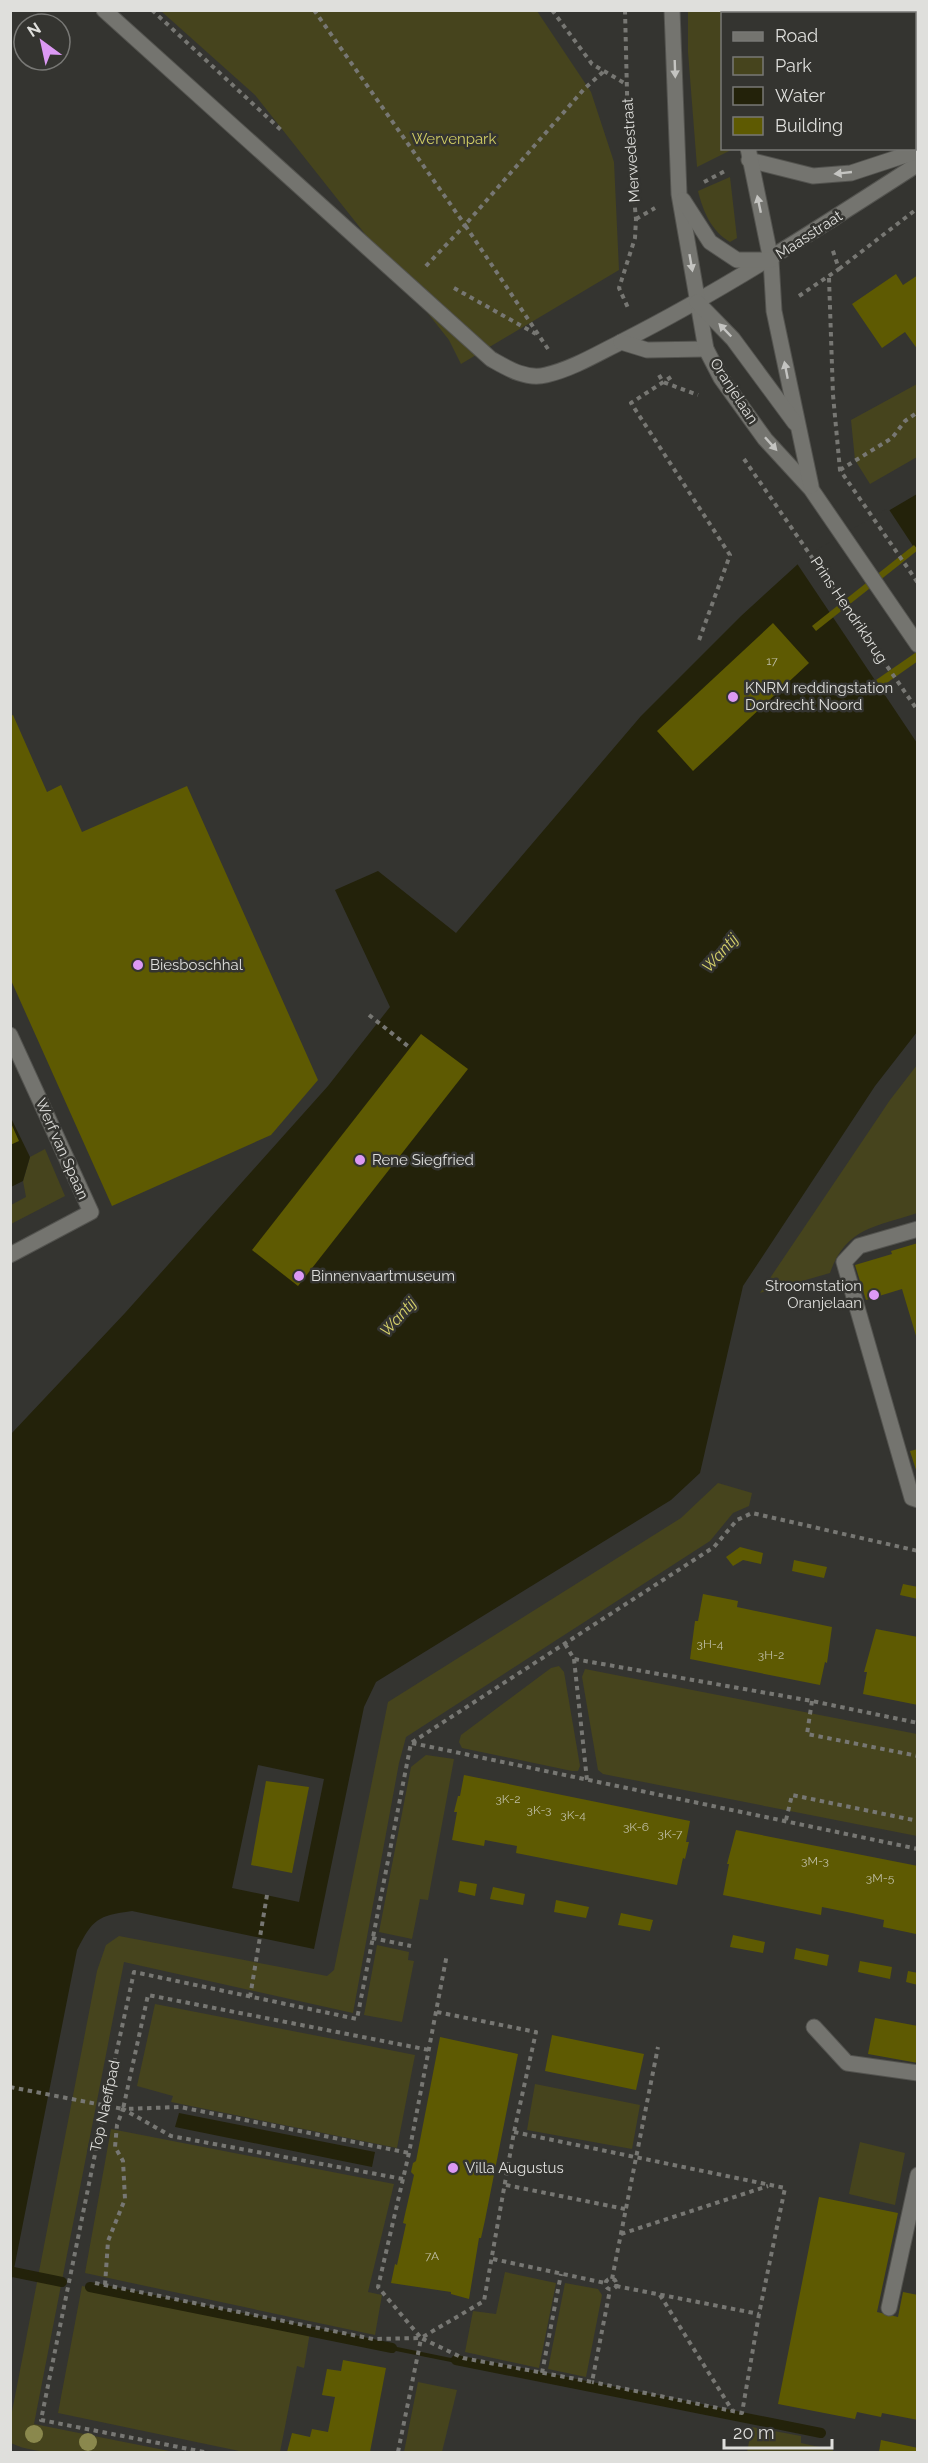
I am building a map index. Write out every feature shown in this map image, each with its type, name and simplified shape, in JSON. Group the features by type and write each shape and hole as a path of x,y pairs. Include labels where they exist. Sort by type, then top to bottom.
{"street":[{"name":"Maasstraat","path":"104,10 491,359 514,373 544,376 601,353 639,334 771,260 918,164"},
{"path":"672,10 679,194 697,302"},
{"path":"748,154 813,176 851,173 918,151"},
{"path":"679,194 710,242 737,260 771,260 748,154"},
{"name":"Oranjelaan","path":"771,260 774,311 811,489"},
{"name":"Oranjelaan","path":"697,302 733,339 798,427"},
{"name":"Oranjelaan","path":"697,302 706,349 721,378 765,439 811,489"},
{"path":"621,342 647,350 706,349"},
{"path":"811,489 918,645"},
{"name":"Werf van Spaan","path":"10,1035 91,1212 10,1255"},
{"path":"918,1229 859,1246 844,1262 912,1498 918,1500"},
{"path":"814,2027 847,2063 918,2073"},
{"path":"889,2308 918,2175"}],"path":[{"path":"314,10 465,225 561,369"},
{"path":"552,10 592,64 626,84"},
{"name":"Merwedestraat","path":"625,10 626,84 636,219 635,238 619,288 639,334"},
{"path":"432,260 585,88 603,71"},
{"path":"839,269 918,208"},
{"path":"422,270 432,275"},
{"path":"829,277 833,395 840,470 918,583"},
{"path":"451,286 538,335"},
{"path":"647,350 663,382 696,393 703,402"},
{"path":"663,382 631,404 730,555 698,643"},
{"path":"840,470 892,438 905,421 918,412"},
{"name":"Prins Hendrikbrug","path":"738,451 780,508 918,711"},
{"path":"369,1015 409,1047"},
{"path":"411,1946 372,1938 411,1743 714,1547 737,1520 752,1513 918,1551"},
{"path":"565,1644 574,1659 587,1779"},
{"path":"574,1659 812,1701 918,1723"},
{"path":"812,1701 807,1734 918,1756"},
{"path":"411,1743 918,1849"},
{"path":"786,1820 792,1795 918,1821"},
{"path":"250,1997 267,1895"},
{"name":"Top Naeffpad","path":"204,2452 41,2420 134,1972 357,2019 372,1938"},
{"path":"447,1954 409,2153 378,2287 421,2338 464,2358 742,2413 784,2188 514,2132"},
{"path":"105,2285 108,2241 125,2199 123,2161 115,2147 117,2125 123,2109 148,1995 429,2050"},
{"path":"95,2283 374,2339 421,2338 484,2301 514,2132 536,2032 437,2012"},
{"path":"616,2286 612,2279 658,2047"},
{"path":"10,2087 123,2109 180,2107 409,2153"},
{"path":"123,2109 171,2136 403,2179"},
{"path":"506,2185 626,2209"},
{"path":"620,2234 771,2186"},
{"path":"493,2259 605,2283 612,2279"},
{"path":"542,2373 561,2274"},
{"path":"605,2283 610,2290"},
{"path":"592,2382 610,2290 616,2286 759,2314"},
{"path":"659,2295 732,2410"},
{"path":"398,2452 421,2338"}],"green space":[{"name":"Wervenpark","path":"161,11 537,11 591,92 614,162 619,270 461,364 449,340 255,95"},
{"path":"688,11 723,11 721,12 721,150 731,150 697,167 688,52"},
{"path":"730,177 737,238 730,242 709,220 698,191"},
{"path":"917,384 917,457 870,484 855,460 851,420"},
{"path":"917,1065 917,1213 876,1226 854,1237 837,1258 830,1273 760,1293 890,1100"},
{"path":"45,1149 65,1196 11,1224 11,1205 26,1197 23,1181 30,1157"},
{"path":"718,1483 752,1493 749,1506 733,1513 710,1541 406,1737 399,1763 353,2013 124,1962 34,2424 174,2452 66,2454 44,2452 11,2443 11,2417 97,1971 106,1945 119,1936 327,1976 334,1970 388,1702 681,1518"},
{"path":"559,1666 564,1672 580,1766 578,1771 462,1748 459,1742 461,1735 551,1668"},
{"path":"585,1669 917,1734 917,1836 603,1774 598,1770 582,1677"},
{"path":"426,1755 454,1759 428,1900 420,1899 412,1939 379,1932 411,1767"},
{"path":"377,1945 409,1952 408,1960 414,1961 402,2022 364,2015"},
{"path":"155,2004 415,2055 397,2148 171,2102 173,2096 137,2086"},
{"path":"535,2084 640,2105 632,2149 527,2130"},
{"path":"111,2129 394,2184 368,2292 382,2295 375,2335 85,2273"},
{"path":"860,2142 905,2153 895,2205 849,2194"},
{"path":"505,2272 556,2283 539,2368 465,2352 473,2311 496,2314"},
{"path":"565,2283 598,2289 602,2295 586,2377 548,2369"},
{"path":"82,2286 310,2332 304,2368 297,2366 280,2452 244,2452 58,2413"},
{"path":"418,2382 457,2390 442,2452 404,2452"},
{"path":"752,2427 801,2436 801,2443 833,2450 833,2452 747,2452"}],"water":[{"name":"Wantij","path":"917,494 917,1032 875,1086 743,1286 700,1473 671,1500 376,1682 364,1707 314,1949 132,1911 103,1917 92,1925 77,1950 11,2284 11,1434 125,1313 328,1086 390,1007 335,890 378,871 456,933 641,716 741,616 798,564"},
{"path":"10,1116 30,1157 23,1181 11,1187"},
{"path":"179,2113 375,2152 372,2167 175,2127"},
{"path":"392,2346 456,2359 456,2363 391,2350"}],"pier":[{"path":"888,508 917,552 917,743 796,562"},
{"path":"258,1765 324,1779 299,1902 232,1888"}],"building":[{"path":"809,10 852,10 852,12 809,12"},
{"path":"916,52 918,55 918,103 916,104"},
{"path":"896,274 903,285 918,275 918,350 905,332 882,348 852,304"},
{"path":"914,545 918,550 816,631 812,626"},
{"name":"KNRM reddingstation Dordrecht Noord","path":"773,623 809,663 693,771 657,731"},
{"path":"918,651 918,661 881,687 876,680"},
{"name":"Biesboschhal","path":"13,715 47,792 61,785 82,832 187,786 318,1080 271,1135 112,1206 10,978 10,716"},
{"name":"Rene Siegfried","path":"421,1034 468,1069 298,1286 252,1250"},
{"path":"10,1121 19,1141 10,1145"},
{"name":"Stroomstation Oranjelaan","path":"918,1243 917,1339 902,1289 866,1300 855,1265 892,1254 891,1251"},
{"path":"918,1449 918,1473 917,1473 910,1451"},
{"path":"740,1547 763,1553 761,1564 743,1560 733,1566 726,1557"},
{"path":"794,1560 827,1567 824,1578 792,1571"},
{"path":"903,1584 918,1587 918,1599 900,1595"},
{"path":"703,1594 738,1601 737,1607 832,1627 827,1663 825,1662 820,1685 690,1659 695,1621 698,1621"},
{"path":"876,1629 918,1637 918,1705 863,1694 867,1672 864,1672"},
{"path":"464,1775 690,1821 686,1842 689,1842 677,1885 516,1853 517,1846 485,1840 484,1846 452,1840 457,1812 454,1812"},
{"path":"266,1781 309,1787 292,1873 251,1865"},
{"path":"736,1830 918,1866 916,1934 883,1927 884,1920 852,1913 822,1907 821,1915 723,1895 729,1864 727,1864"},
{"path":"460,1881 477,1884 475,1896 458,1892"},
{"path":"493,1887 525,1894 523,1905 490,1899"},
{"path":"556,1900 589,1907 586,1918 554,1912"},
{"path":"621,1913 653,1920 650,1931 618,1925"},
{"path":"733,1935 765,1942 763,1953 730,1947"},
{"path":"796,1948 829,1955 827,1966 794,1959"},
{"path":"860,1961 892,1967 890,1979 858,1972"},
{"path":"908,1971 918,1973 918,1985 906,1982"},
{"path":"875,2018 918,2026 918,2063 868,2054"},
{"path":"552,2035 644,2054 636,2090 545,2071"},
{"name":"Villa Augustus","path":"440,2037 518,2054 485,2220 481,2238 479,2238 469,2299 451,2294 451,2292 391,2283 406,2224 403,2223 414,2175 411,2172 413,2163 416,2161"},
{"path":"819,2197 898,2213 877,2312 898,2317 903,2292 918,2295 918,2420 882,2413 881,2417 857,2412 855,2419 778,2404"},
{"path":"343,2360 386,2368 370,2452 287,2452 292,2433 310,2437 312,2429 328,2432 335,2397 322,2395 327,2369 341,2371"},
{"path":"881,2440 918,2448 918,2452 879,2452"}],"waterway":[{"path":"13,2272 62,2282"},
{"path":"90,2287 392,2348"},
{"path":"456,2360 821,2433"}],"place":[{"name":"KNRM reddingstation Dordrecht Noord","path":"733,697"},
{"name":"Biesboschhal","path":"138,965"},
{"name":"Rene Siegfried","path":"360,1160"},
{"name":"Binnenvaartmuseum","path":"299,1276"},
{"name":"Stroomstation Oranjelaan","path":"874,1295"},
{"name":"Villa Augustus","path":"453,2168"}]}
